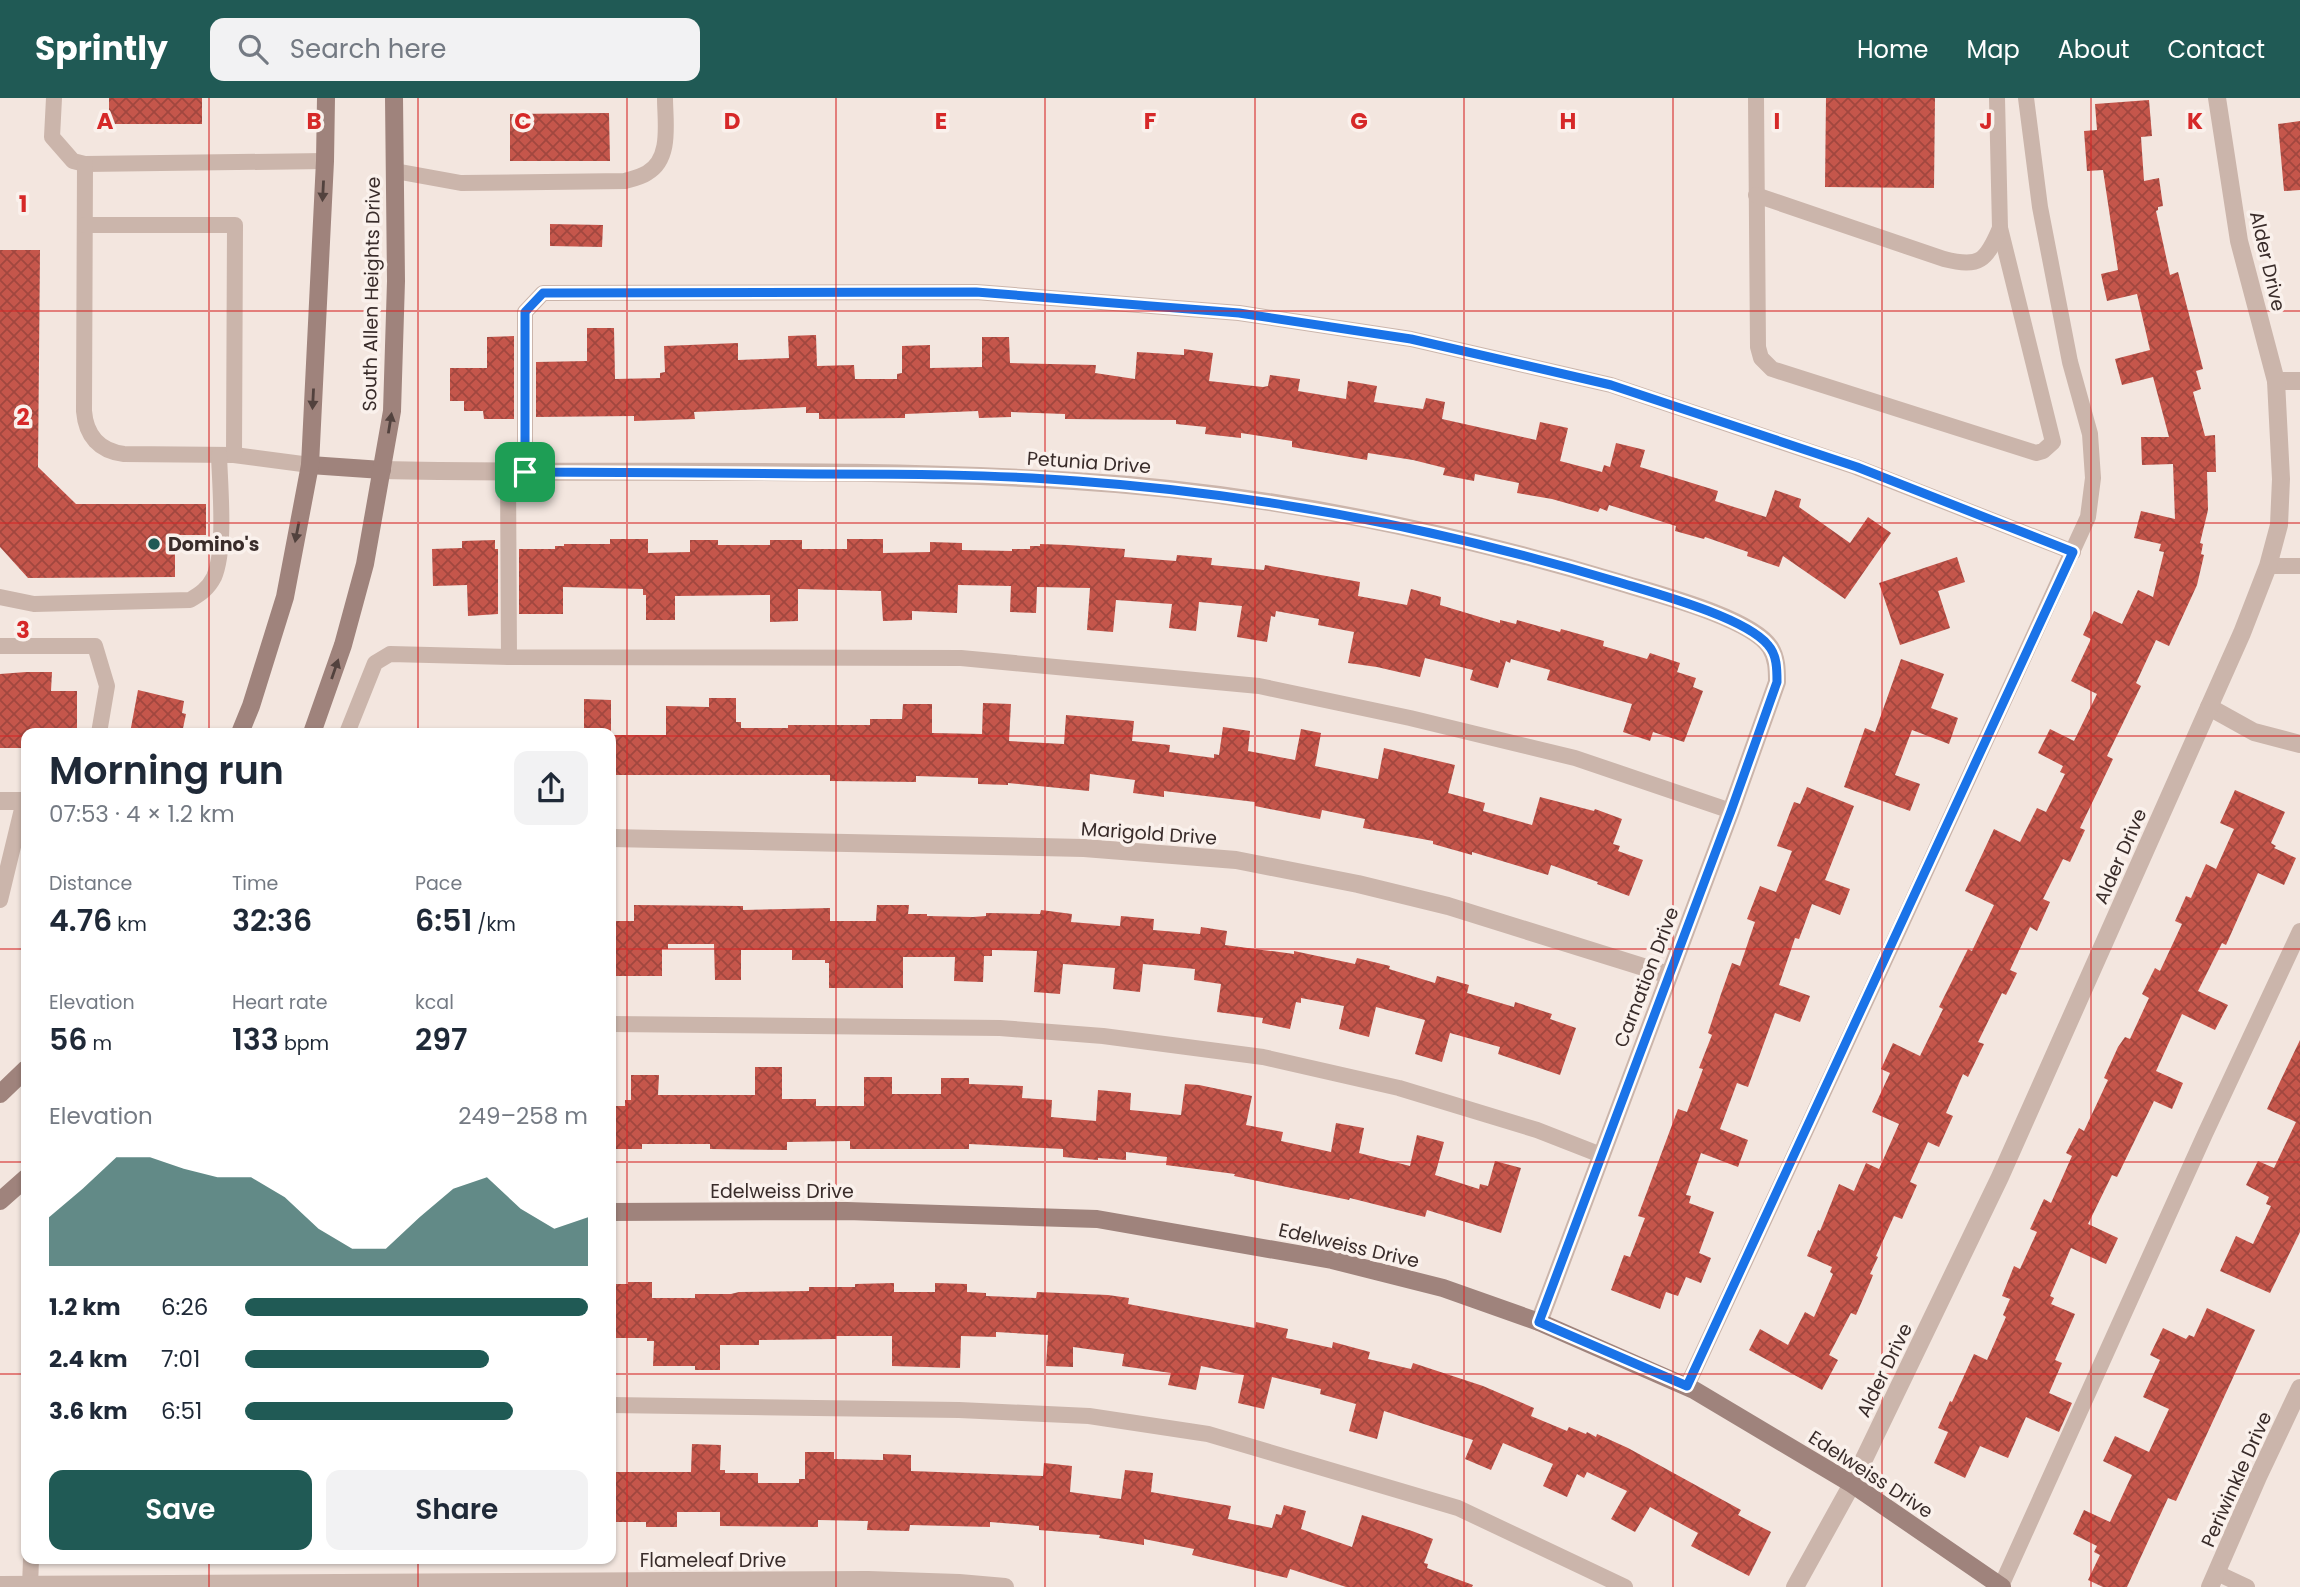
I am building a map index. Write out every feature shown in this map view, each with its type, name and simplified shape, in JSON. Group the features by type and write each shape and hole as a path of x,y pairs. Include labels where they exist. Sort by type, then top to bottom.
{"street":[{"path":"242,728 285,597 310,465 326,98"},
{"name":"South Allen Heights Drive","path":"314,728 344,645 365,564 392,411 396,281 394,98"},
{"name":"Alder Drive","path":"1796,1587 1852,1484 2000,1177 2210,707 2268,566 2279,525 2281,479 2276,381 2239,242 2217,98"},
{"path":"2276,381 2300,381"},
{"path":"310,465 382,470"},
{"name":"Petunia Drive","path":"382,470 961,475 1139,486 1299,507 1400,526 1597,575 1676,599 1745,627 1769,645"},
{"name":"Carnation Drive","path":"1539,1322 1777,682 1777,663 1769,645"},
{"path":"2210,707 2254,732 2300,744"},
{"path":"0,801 21,801"},
{"name":"Marigold Drive","path":"616,838 1084,848 1236,860 1358,884 1448,906 1669,975"},
{"path":"0,1094 21,1074"},
{"path":"0,1201 21,1182"},
{"name":"Edelweiss Drive","path":"616,1212 847,1211 1108,1220 1332,1260 1443,1288 1539,1322 1687,1386 1852,1484 2002,1587"},
{"name":"Periwinkle Drive","path":"2214,1580 2258,1477 2295,1410 2300,1388"},
{"name":"Flameleaf Drive","path":"0,1585 224,1586 868,1580 1006,1587"}],"lane":[{"path":"54,98 52,137 73,160 85,164 325,162"},
{"path":"394,171 461,183 625,181 649,173 661,157 665,144 665,98"},
{"path":"1756,98 1758,347 1761,358 1772,369 2036,453 2043,451 2053,442 2000,228 1997,98"},
{"path":"1687,1386 2088,517 2093,478 2090,434 2070,362 2055,286 2040,207 2026,98"},
{"path":"85,164 84,411 85,424 91,437 99,446 111,452 227,454 310,465"},
{"path":"1756,195 1964,264 1979,261 1989,254 2000,228"},
{"path":"0,597 34,604 190,600 205,591 219,561 227,454 235,225 85,225"},
{"path":"509,657 525,312 543,293 976,292 1252,315 1411,339 1611,385 1857,467 2073,552"},
{"path":"2268,566 2300,566"},
{"path":"0,646 95,646 107,687 100,728"},
{"path":"349,728 375,663 390,654 509,657 961,658 1259,687 1410,718 1575,758 1731,811"},
{"path":"0,900 21,817"},
{"path":"2002,1587 2199,1147 2300,931"},
{"path":"616,1024 1000,1028 1103,1036 1263,1057 1399,1088 1537,1130 1601,1155"},
{"path":"616,1405 904,1409 1089,1416 1208,1434 1458,1508 1625,1587"},
{"path":"30,1586 31,1564"},
{"path":"2214,1580 2247,1587"}],"building":[{"path":"109,98 202,98 202,124 109,124"},
{"path":"1826,98 1935,98 1934,188 1825,187"},
{"path":"2149,100 2152,136 2141,137 2144,181 2159,178 2163,206 2156,211 2170,275 2178,272 2203,369 2196,371 2201,389 2193,392 2205,436 2215,435 2216,472 2207,472 2208,510 2200,543 2203,544 2201,554 2204,555 2197,585 2169,646 2156,640 2136,683 2141,686 2107,756 2113,759 2080,828 2085,830 2070,862 2063,859 2043,899 2050,902 2037,931 2030,927 2010,970 2017,973 2006,995 2002,993 1978,1042 1984,1044 1968,1077 1963,1074 1946,1113 1953,1116 1939,1147 1928,1142 1910,1182 1917,1185 1902,1219 1894,1216 1876,1256 1878,1257 1870,1274 1873,1275 1856,1315 1851,1313 1829,1355 1838,1360 1822,1390 1749,1350 1760,1329 1788,1345 1805,1312 1814,1317 1833,1274 1830,1272 1832,1267 1807,1256 1818,1230 1820,1231 1839,1184 1854,1191 1866,1163 1879,1169 1899,1124 1872,1112 1890,1073 1881,1069 1893,1043 1920,1056 1943,1009 1939,1007 1968,949 1972,951 1994,905 1965,891 1994,829 2020,842 2037,808 2046,812 2065,774 2060,772 2063,766 2038,753 2050,729 2074,741 2097,694 2071,681 2091,639 2083,635 2094,611 2122,624 2138,590 2153,597 2164,552 2159,551 2161,544 2134,538 2141,511 2175,519 2173,464 2142,465 2141,437 2169,437 2153,377 2122,385 2115,359 2150,350 2137,294 2107,301 2101,274 2118,270 2103,170 2087,171 2084,131 2097,130 2095,104"},
{"path":"609,113 610,161 510,161 510,114"},
{"path":"2300,121 2300,190 2284,191 2278,124"},
{"path":"550,224 603,225 602,247 550,246"},
{"path":"0,250 40,250 38,467 76,504 206,504 206,535 175,535 175,577 28,578 0,547"},
{"path":"587,328 614,328 615,379 660,378 660,373 665,372 664,346 738,343 738,360 789,358 788,336 816,335 817,366 854,365 855,379 897,379 897,374 902,373 902,346 930,345 930,368 982,367 982,337 1009,337 1010,363 1096,365 1095,373 1135,379 1137,352 1184,355 1184,349 1213,353 1209,381 1263,387 1268,386 1270,375 1300,379 1298,391 1346,399 1348,381 1377,386 1374,402 1423,409 1426,398 1445,402 1442,419 1536,440 1540,422 1568,428 1560,461 1602,472 1604,465 1610,467 1616,443 1645,450 1640,467 1718,491 1715,501 1766,517 1775,490 1801,499 1799,507 1850,543 1868,517 1891,533 1845,599 1783,556 1779,567 1747,556 1748,552 1705,537 1704,539 1675,531 1676,526 1609,505 1607,511 1600,508 1598,512 1552,499 1517,493 1519,483 1475,474 1474,481 1443,475 1445,468 1413,460 1368,453 1367,460 1292,447 1292,441 1241,433 1241,438 1205,434 1206,427 1176,424 1176,420 1065,419 1065,414 1011,412 1011,417 979,418 978,411 905,414 905,418 819,419 819,413 806,413 806,407 694,412 695,419 634,421 634,416 536,417 536,362 587,361"},
{"path":"514,336 514,419 484,419 483,411 464,411 464,401 450,401 450,368 487,368 487,337"},
{"path":"610,539 648,539 648,553 690,552 690,540 718,540 718,545 770,545 770,540 802,540 802,549 847,549 847,539 883,539 883,553 930,552 930,542 962,543 962,550 1012,551 1030,549 1030,546 1040,544 1125,549 1124,557 1176,561 1177,555 1212,558 1211,565 1264,570 1265,565 1360,582 1358,596 1407,605 1411,589 1441,597 1440,605 1500,623 1500,620 1516,624 1517,620 1560,632 1561,629 1604,641 1603,646 1647,659 1650,653 1680,663 1677,672 1696,678 1693,687 1703,691 1684,742 1653,732 1650,741 1623,732 1632,704 1547,680 1550,670 1511,659 1510,663 1506,661 1498,688 1470,680 1473,670 1425,658 1420,677 1348,663 1354,632 1318,625 1319,619 1276,611 1275,617 1271,616 1267,642 1237,637 1242,606 1199,602 1196,631 1169,628 1172,604 1116,600 1113,632 1087,630 1090,588 1037,587 1036,613 1010,612 1011,586 958,585 957,613 912,611 912,620 883,621 881,591 798,589 798,621 770,622 770,595 675,596 675,620 646,620 646,595 643,595 643,589 563,587 563,614 519,614 519,549 555,549 555,546 564,544 610,544"},
{"path":"495,540 495,549 498,549 498,614 468,616 467,585 433,586 432,549 462,548 462,541"},
{"path":"1957,557 1965,582 1938,591 1950,628 1900,645 1879,583"},
{"path":"1901,659 1944,674 1931,708 1958,718 1949,744 1912,730 1895,775 1920,784 1910,811 1844,787 1865,728 1875,732"},
{"path":"52,672 51,691 77,691 77,728 21,728 21,748 0,748 0,674"},
{"path":"138,690 184,701 182,713 186,714 183,728 131,728"},
{"path":"709,698 736,698 736,722 741,722 741,728 788,728 788,725 870,725 870,719 902,719 903,704 932,704 932,733 982,734 983,703 1011,704 1009,741 1064,744 1066,715 1134,721 1132,741 1170,745 1169,752 1214,758 1214,754 1219,755 1223,727 1250,731 1248,751 1295,760 1301,729 1321,733 1315,766 1378,779 1384,748 1455,765 1448,793 1485,803 1483,811 1532,825 1540,797 1594,811 1595,809 1622,819 1613,844 1620,846 1618,851 1643,860 1629,896 1551,865 1548,875 1472,852 1472,855 1433,844 1433,841 1363,828 1365,819 1322,810 1320,819 1255,806 1255,802 1164,791 1164,797 1133,793 1135,780 1090,774 1089,791 1008,783 978,784 978,778 916,776 916,782 830,781 830,775 616,775 616,735 666,735 666,706 709,707"},
{"path":"584,699 611,700 611,728 584,728"},
{"path":"1807,787 1854,806 1825,880 1850,889 1840,915 1812,904 1799,939 1795,938 1779,985 1810,996 1800,1022 1775,1013 1748,1087 1737,1083 1720,1129 1748,1140 1738,1167 1701,1153 1686,1195 1691,1196 1689,1203 1714,1212 1699,1253 1711,1258 1701,1283 1686,1277 1678,1296 1666,1292 1660,1309 1611,1290 1624,1255 1630,1257 1645,1218 1638,1216 1678,1109 1687,1112 1703,1069 1699,1068 1712,1035 1708,1033 1721,994 1732,963 1740,966 1755,922 1747,919 1760,886 1776,892 1792,851 1777,846 1794,802 1800,804"},
{"path":"2235,790 2285,812 2271,843 2276,846 2274,848 2296,858 2284,885 2258,873 2226,945 2222,943 2198,991 2228,1005 2215,1030 2182,1014 2156,1071 2183,1083 2172,1109 2154,1101 2117,1177 2112,1175 2088,1224 2118,1238 2106,1264 2071,1248 2050,1296 2054,1298 2051,1304 2075,1314 2055,1360 2062,1363 2049,1393 2072,1403 2059,1432 2026,1417 2008,1458 1980,1446 1965,1478 1934,1463 1948,1432 1938,1428 1974,1354 1987,1360 2006,1317 2003,1315 2010,1299 2002,1296 2014,1266 2020,1269 2037,1232 2030,1229 2044,1199 2051,1203 2072,1156 2066,1153 2079,1128 2084,1131 2108,1080 2104,1078 2118,1047 2125,1037 2130,1039 2149,998 2142,994 2155,968 2160,971 2182,924 2175,921 2186,896 2191,898 2206,864 2216,869 2234,829 2220,823"},
{"path":"634,905 743,906 743,910 830,908 830,921 876,921 877,905 909,905 908,914 927,916 1040,914 1041,910 1072,914 1071,922 1120,926 1121,916 1154,919 1153,930 1200,934 1201,927 1227,931 1225,945 1294,954 1294,951 1355,964 1357,958 1390,966 1389,969 1435,983 1437,976 1469,985 1467,993 1514,1007 1515,1002 1552,1014 1550,1019 1576,1028 1560,1075 1498,1054 1500,1047 1450,1033 1442,1062 1415,1054 1425,1020 1376,1007 1369,1037 1339,1029 1344,1006 1301,998 1301,1003 1296,1002 1290,1029 1262,1023 1263,1018 1217,1012 1221,984 1194,980 1195,969 1143,964 1140,992 1113,989 1115,968 1063,964 1060,994 1034,992 1037,951 992,950 992,956 984,956 983,982 954,981 955,957 903,957 903,988 829,988 829,963 825,963 825,960 792,960 792,950 741,950 741,980 715,980 714,944 668,944 668,949 662,949 662,976 616,976 616,921 634,921"},
{"path":"2300,1040 2300,1232 2270,1293 2220,1271 2236,1236 2253,1244 2271,1206 2266,1204 2269,1197 2246,1185 2258,1161 2274,1168 2296,1122 2267,1109"},
{"path":"755,1067 782,1067 782,1099 816,1099 816,1106 864,1106 864,1077 892,1077 892,1094 941,1094 941,1078 969,1078 969,1084 1023,1086 1022,1098 1052,1100 1051,1117 1096,1121 1098,1090 1131,1093 1130,1110 1181,1115 1185,1084 1199,1085 1252,1096 1246,1125 1283,1132 1281,1141 1331,1152 1336,1123 1364,1128 1359,1153 1410,1166 1417,1135 1444,1142 1435,1175 1479,1189 1480,1184 1488,1186 1495,1161 1521,1168 1501,1233 1427,1210 1425,1217 1350,1198 1349,1200 1234,1176 1235,1174 1166,1165 1167,1157 1126,1152 1126,1160 1098,1160 1063,1157 1063,1149 969,1144 969,1149 850,1149 850,1141 787,1142 787,1150 710,1149 710,1144 642,1144 642,1149 616,1149 616,1106 625,1106 625,1100 631,1100 631,1075 659,1075 658,1095 755,1095"},
{"path":"652,1282 652,1298 695,1298 695,1294 739,1292 809,1291 809,1287 855,1287 855,1284 894,1283 894,1292 935,1292 935,1283 967,1284 967,1292 986,1293 986,1296 1036,1298 1037,1292 1108,1295 1129,1298 1128,1304 1255,1328 1256,1322 1288,1329 1286,1338 1332,1348 1333,1342 1370,1352 1368,1359 1411,1369 1413,1363 1483,1386 1534,1408 1531,1416 1567,1431 1569,1427 1596,1437 1597,1434 1628,1448 1741,1510 1738,1515 1771,1532 1749,1576 1691,1546 1698,1533 1650,1507 1635,1532 1611,1519 1627,1491 1587,1472 1584,1478 1577,1474 1567,1497 1543,1486 1553,1464 1503,1443 1491,1470 1465,1459 1473,1440 1384,1411 1377,1439 1349,1431 1356,1404 1320,1394 1321,1389 1272,1377 1264,1409 1238,1403 1244,1375 1201,1366 1196,1390 1168,1385 1171,1373 1122,1366 1124,1354 1073,1347 1073,1367 1046,1366 1048,1335 996,1332 996,1337 961,1336 960,1368 892,1366 892,1336 759,1340 759,1345 720,1345 720,1370 695,1370 695,1366 653,1366 654,1341 647,1341 647,1338 616,1338 616,1284"},
{"path":"2207,1308 2255,1330 2176,1501 2168,1498 2127,1587 2103,1587 2088,1580 2100,1555 2094,1552 2097,1546 2073,1534 2084,1510 2110,1522 2132,1475 2103,1461 2115,1436 2149,1452 2169,1409 2143,1397 2160,1360 2150,1355 2163,1328 2186,1339 2189,1335 2194,1337"},
{"path":"692,1444 721,1445 720,1470 725,1470 725,1473 758,1473 758,1483 799,1483 799,1479 805,1479 805,1452 834,1452 834,1459 883,1460 883,1454 911,1455 911,1471 1043,1476 1044,1463 1072,1466 1070,1492 1121,1499 1125,1470 1153,1473 1151,1492 1231,1506 1228,1519 1272,1528 1276,1514 1281,1515 1284,1505 1306,1511 1301,1529 1352,1547 1362,1515 1412,1531 1433,1539 1424,1563 1428,1564 1427,1568 1473,1585 1346,1587 1290,1569 1287,1578 1192,1555 1194,1549 1144,1539 1144,1545 1099,1538 1100,1535 1039,1530 1039,1526 990,1522 990,1527 910,1525 909,1531 867,1530 868,1521 818,1520 818,1527 720,1526 720,1512 677,1512 677,1527 646,1527 646,1522 616,1522 616,1472 691,1472"}],"place":[{"name":"Domino's","path":"154,544"}],"route":[{"path":"976,292 1239,313 1411,339 1611,385 1857,467 2073,552 1687,1386 1539,1322 1777,682 1777,663 1769,645 1745,627 1676,599 1597,575 1400,526 1312,509 1164,489 1076,481 948,475 525,472 525,312 543,293 976,292"}]}
